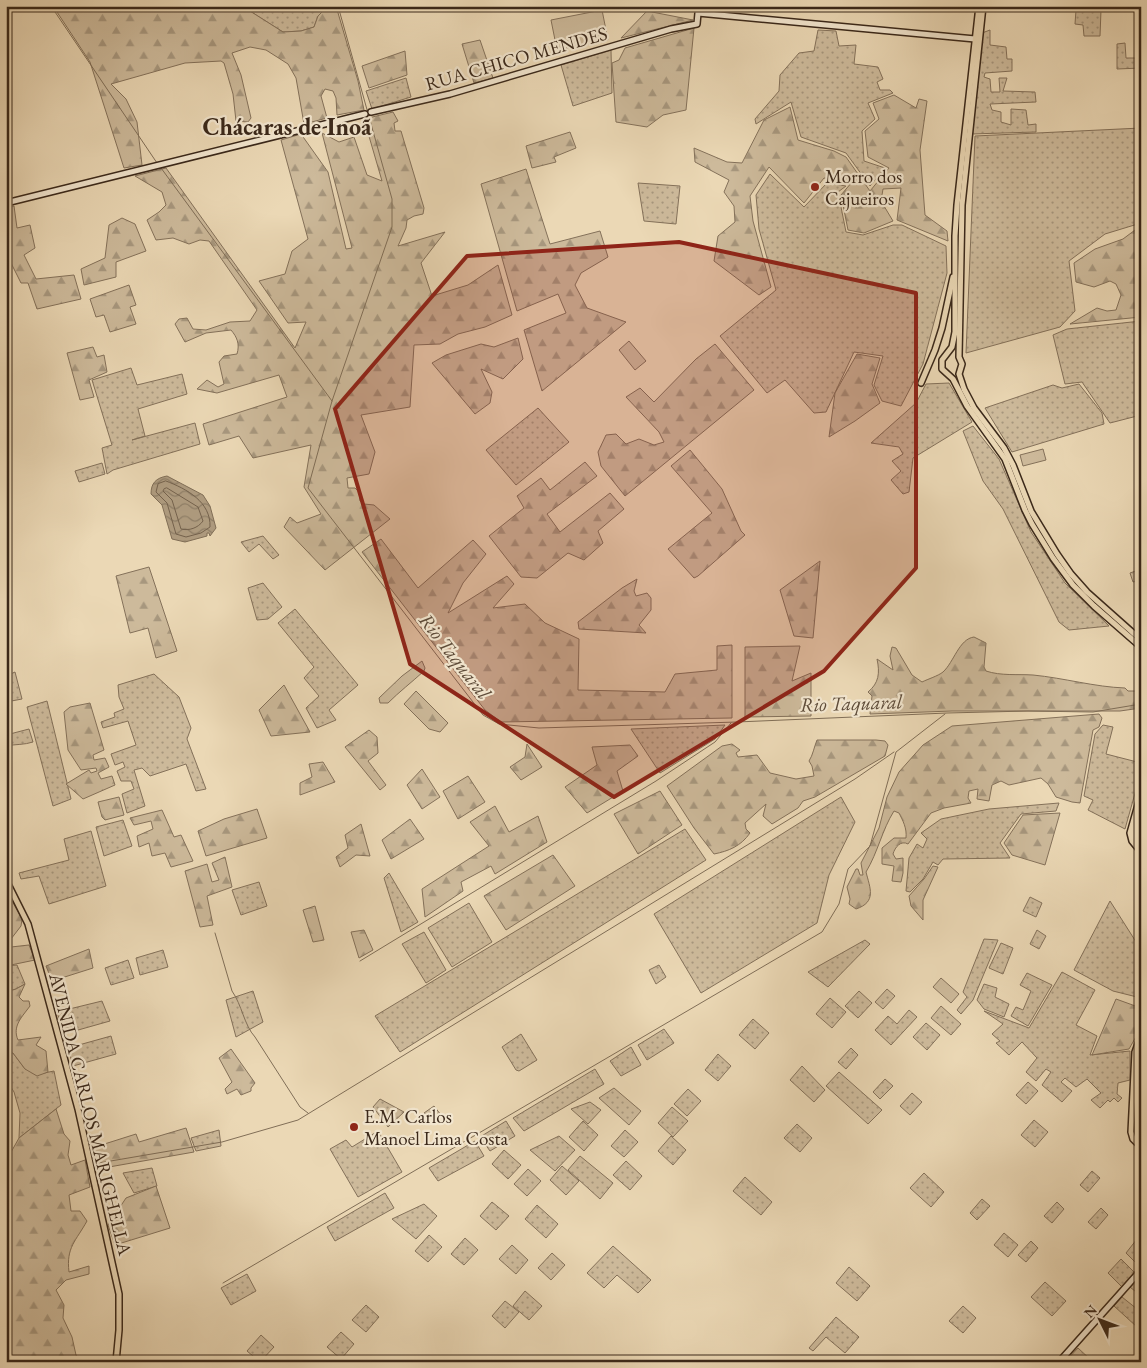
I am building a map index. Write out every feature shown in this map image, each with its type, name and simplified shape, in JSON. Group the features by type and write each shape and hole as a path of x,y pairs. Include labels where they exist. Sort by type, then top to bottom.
{"main road":[{"path":"979,6 960,170 955,236 956,332 954,344 942,360 941,367 943,371 950,375 967,406 1005,460 1028,516 1062,572 1084,596 1141,647"},
{"path":"950,375 956,374 962,364 959,357 962,206 983,6"},
{"name":"RUA CHICO MENDES","path":"371,112 450,94 671,29 698,24 698,13 975,39"},
{"path":"6,203 365,114"},
{"path":"921,382 942,328 955,262"},
{"path":"946,355 953,354 959,357"},
{"path":"959,370 964,389 971,402 1004,448 1013,465 1031,511 1061,561 1087,592 1141,640"},
{"path":"1141,794 1130,832 1132,840 1141,852"},
{"path":"1136,846 1134,833 1141,811"},
{"name":"AVENIDA CARLOS MARIGHELLA","path":"6,880 28,924 78,1108 119,1294 119,1330 116,1362"},
{"path":"1141,1035 1135,1052 1132,1120 1132,1137 1141,1147"},
{"path":"1059,1362 1141,1270"}],"highlighted area":[{"path":"679,242 916,293 916,568 824,671 614,797 410,664 335,409 467,256"}],"green space":[{"path":"53,6 242,6 283,32 301,31 314,27 318,16 328,6 336,6 358,81 364,110 337,115 336,98 333,91 325,89 321,96 327,118 304,124 296,78 288,64 266,50 250,47 232,53 241,75 251,118 248,122 236,121 233,94 224,63 221,61 185,63 111,84 126,99 137,122 142,165 124,168 90,62"},
{"path":"242,6 306,6 309,11 314,11 318,6 328,6 318,16 314,27 301,31 283,32"},
{"path":"602,10 608,40 557,50 551,20"},
{"path":"1076,10 1101,10 1100,36 1084,36 1083,25 1075,24"},
{"path":"647,11 693,20 621,38"},
{"path":"694,28 686,110 663,115 647,127 616,122 612,63 619,60 625,48"},
{"path":"818,30 836,31 839,46 856,45 854,64 878,67 883,79 877,82 880,90 890,90 893,93 868,103 875,119 862,131 864,161 885,168 870,186 846,153 801,137 791,102 756,124 755,119 779,91 780,75 799,53 814,51"},
{"path":"990,30 990,45 1006,47 1007,59 1012,59 1012,71 985,73 984,77 990,79 991,92 1000,92 999,78 1007,78 1003,91 1035,92 1036,102 990,104 992,110 1001,112 1001,122 1011,125 1011,109 1026,110 1028,125 1036,124 1036,132 971,134 982,33"},
{"path":"480,40 493,78 474,83 462,44"},
{"path":"1125,43 1126,58 1136,58 1136,43 1141,43 1141,68 1117,69 1117,44"},
{"path":"611,50 612,93 573,106 561,65"},
{"path":"405,51 407,75 369,88 362,66"},
{"path":"406,78 411,97 372,109 366,91"},
{"path":"894,95 916,108 919,99 927,101 920,150 925,215 947,231 948,241 897,220 901,188 883,189 881,201 893,221 864,233 848,230 841,195 852,182 824,178 804,203 769,167 750,196 753,221 771,287 759,295 714,261 718,236 735,222 734,206 724,192 729,180 695,162 694,148 727,162 742,163 764,120 790,107 798,140 834,151 846,157 870,191 889,168 868,157 865,131 879,119 873,103"},
{"path":"393,112 398,121 394,123 395,131 401,131 424,208 423,214 407,220 406,228 398,246 445,232 421,263 432,296 468,285 498,265 512,315 485,327 458,334 440,344 414,345 410,407 361,415 375,452 369,474 347,478 348,488 355,488 359,492 360,501 364,504 374,505 390,519 325,570 284,527 290,517 297,523 321,514 304,487 311,445 253,458 239,436 209,445 203,424 287,397 279,375 217,393 197,389 207,380 218,387 224,384 219,362 224,356 237,354 238,347 235,335 231,330 206,333 185,342 175,324 179,319 187,318 193,329 206,330 230,322 250,321 257,310 209,241 200,240 189,244 173,238 156,240 147,220 166,205 162,192 135,176 166,168 295,348 306,322 288,323 259,281 285,274 292,251 308,239 281,140 301,134 328,172 346,249 352,248 322,133 339,142 354,137 367,175 382,181 364,119"},
{"path":"1141,128 1141,223 1105,234 1069,261 1075,311 1060,327 966,353 975,136"},
{"path":"570,132 576,148 554,157 556,162 532,168 526,146"},
{"path":"526,169 550,244 600,231 608,257 581,273 575,285 587,308 626,322 542,391 524,330 566,313 558,294 517,311 481,184"},
{"path":"770,174 804,207 827,183 846,186 838,192 846,232 863,235 893,225 902,225 946,246 947,273 923,364 901,406 882,401 874,385 883,356 854,352 826,412 814,413 785,380 767,393 720,336 776,290 759,229 756,195"},
{"path":"638,183 680,186 676,224 644,221"},
{"path":"14,206 17,228 30,225 35,248 24,255 36,279 74,275 81,299 37,309 28,283 21,283 10,261 6,262 6,208"},
{"path":"122,218 135,224 146,251 116,262 116,277 84,285 81,269 105,258 109,225"},
{"path":"1135,230 1141,230 1141,317 1070,324 1097,308 1107,311 1116,310 1121,295 1116,284 1110,281 1094,287 1076,282 1074,263 1095,249 1123,239"},
{"path":"129,285 136,305 130,307 136,324 110,332 104,315 96,317 90,299"},
{"path":"1141,321 1141,415 1110,423 1082,382 1065,384 1053,335 1067,329"},
{"path":"518,338 523,359 503,379 481,369 492,392 490,403 475,414 432,363 446,355 481,344 494,347"},
{"path":"629,341 646,361 635,370 619,350"},
{"path":"715,344 754,390 625,496 601,466 598,452 606,435 616,434 626,444 639,439 654,445 664,442 659,432 626,397 640,388 654,402 696,359"},
{"path":"93,347 97,357 104,355 107,372 89,380 94,397 80,400 67,353"},
{"path":"857,354 880,358 872,384 880,403 829,437 835,393"},
{"path":"131,368 137,385 182,374 187,394 138,409 145,436 132,440 195,423 200,444 113,470 107,474 102,448 112,445 92,380"},
{"path":"949,383 972,422 913,458 909,492 903,494 891,480 901,471 892,461 903,454 899,447 871,443 916,403 926,384"},
{"path":"1079,384 1102,413 1104,424 1012,452 985,408 1053,385 1062,388"},
{"path":"538,408 569,442 516,485 486,450"},
{"path":"973,426 999,459 1031,532 1065,583 1109,626 1069,630 1059,622 1003,509 983,481 963,431"},
{"path":"1043,449 1046,460 1023,466 1020,455"},
{"path":"690,450 722,489 741,531 745,535 694,578 668,549 712,513 671,466"},
{"path":"585,462 597,476 547,514 560,532 610,493 624,509 598,531 603,543 584,560 568,553 537,578 521,577 489,536 524,508 517,496 541,478 550,490"},
{"path":"102,463 105,474 79,482 75,471"},
{"path":"263,536 279,555 273,559 259,544 249,552 241,542"},
{"path":"381,539 418,588 473,540 486,554 463,583 448,613 507,576 514,584 493,608 525,604 545,623 579,639 578,690 665,692 675,674 717,670 717,646 732,645 732,718 501,722 485,710 362,552"},
{"path":"820,561 813,638 794,636 780,590"},
{"path":"149,567 177,651 156,658 148,628 130,633 116,576"},
{"path":"1141,569 1141,580 1133,582 1130,573"},
{"path":"637,579 634,591 636,596 647,593 651,598 651,610 639,625 646,633 579,629 578,622 622,588"},
{"path":"263,583 282,607 268,619 257,620 248,588"},
{"path":"295,609 358,685 329,710 336,720 317,728 306,708 319,696 304,678 314,667 278,623"},
{"path":"974,637 986,643 984,667 986,671 1003,674 1045,676 1125,688 1128,691 1136,691 1141,694 1141,708 1120,711 952,711 870,714 872,696 868,692 878,677 877,659 893,670 890,656 892,647 896,648 912,675 922,682 943,672 960,646"},
{"path":"800,646 792,681 811,673 811,716 745,717 745,647"},
{"path":"422,661 425,668 424,671 388,703 380,703 379,698 402,676"},
{"path":"15,672 22,699 6,702 6,676"},
{"path":"154,674 179,697 191,728 187,739 206,789 196,791 186,764 150,776 142,768 134,770 145,806 127,813 122,794 134,789 131,781 121,781 117,771 125,767 123,762 115,765 111,754 136,745 128,721 103,728 101,722 115,717 114,713 124,709 119,697 118,685"},
{"path":"284,685 310,732 271,736 259,710"},
{"path":"416,691 448,723 440,732 429,729 404,704"},
{"path":"47,701 71,799 53,806 27,707"},
{"path":"90,703 104,750 93,755 94,760 105,758 109,767 98,773 101,779 112,776 115,785 83,799 66,784 89,770 91,773 97,771 96,768 81,770 68,750 64,712 70,707"},
{"path":"1099,714 1102,718 1099,727 1093,730 1080,803 1056,797 1048,784 1041,778 1009,785 1001,781 992,785 989,801 977,799 978,789 969,791 968,798 971,803 944,808 931,813 908,844 903,843 895,849 893,854 896,859 903,858 901,882 892,881 894,866 882,864 882,848 894,838 906,838 906,831 899,813 894,811 866,872 870,889 867,903 856,909 849,904 850,899 847,887 856,869 858,869 860,875 863,875 861,863 879,828 887,797 899,772 923,745 952,726"},
{"path":"725,725 715,739 660,773 631,729"},
{"path":"1103,725 1113,727 1106,754 1141,763 1141,772 1125,829 1088,810 1093,800 1084,796 1095,734"},
{"path":"29,729 33,742 6,746 6,735"},
{"path":"369,730 377,737 378,753 368,761 386,785 380,790 345,747"},
{"path":"817,740 876,740 885,741 888,745 885,756 815,797 803,801 798,808 772,824 763,816 766,804 745,823 746,829 750,833 746,838 739,845 725,851 714,854 694,828 667,786 722,746 732,744 740,750 736,753 738,757 757,755 770,773 796,779 814,776 809,761"},
{"path":"527,744 542,767 521,780 510,767 525,757"},
{"path":"630,745 638,756 617,771 623,791 587,813 565,787 597,765 592,747"},
{"path":"323,762 335,782 300,795 300,783 312,777 309,764"},
{"path":"422,769 440,797 422,809 407,785"},
{"path":"468,776 485,802 458,819 443,791"},
{"path":"660,791 682,825 638,854 614,814"},
{"path":"119,797 124,815 105,820 102,817 98,802"},
{"path":"841,797 855,822 829,875 817,923 701,993 654,914"},
{"path":"1059,803 1056,811 1021,814 1000,843 1010,858 943,859 938,865 933,862 923,879 910,892 906,891 909,858 917,844 923,848 927,839 921,833 941,819 989,809"},
{"path":"495,806 509,832 538,816 547,842 495,874 491,866 461,882 463,891 425,917 422,889 489,846 470,822"},
{"path":"257,809 267,838 206,856 198,831 224,819"},
{"path":"162,810 174,837 181,835 193,861 171,867 165,853 152,856 149,843 139,847 137,836 153,829 151,821 134,825 130,818"},
{"path":"1060,813 1045,865 1012,855 1004,843 1023,815"},
{"path":"410,819 424,839 391,859 382,840"},
{"path":"123,820 132,846 104,856 96,827"},
{"path":"361,824 370,856 356,855 340,867 336,857 348,848 345,835"},
{"path":"685,829 706,860 400,1052 375,1016"},
{"path":"91,831 106,886 49,904 39,876 21,879 19,873 69,860 64,839"},
{"path":"553,855 575,886 506,930 484,896"},
{"path":"225,857 232,887 207,896 213,925 200,927 185,871 207,864 212,882 219,880 212,863"},
{"path":"933,866 938,867 923,900 923,920 911,906 909,896"},
{"path":"389,873 418,922 401,932 384,878"},
{"path":"259,882 267,906 241,915 232,890"},
{"path":"1030,897 1042,903 1036,917 1023,911"},
{"path":"11,899 22,919 21,926 11,939 11,947 29,945 35,960 6,966 6,901"},
{"path":"1110,901 1138,945 1141,943 1141,998 1113,991 1074,970"},
{"path":"469,903 492,942 452,967 428,928"},
{"path":"315,906 324,940 313,942 303,910"},
{"path":"364,930 373,950 359,958 351,932"},
{"path":"1037,930 1046,936 1039,949 1030,944"},
{"path":"424,932 446,970 426,983 402,944"},
{"path":"984,939 998,940 973,1000 961,1014 957,1010 967,997 963,992"},
{"path":"865,940 870,944 828,987 808,972"},
{"path":"1001,943 1013,948 1003,974 989,968"},
{"path":"89,949 93,968 52,981 46,966"},
{"path":"163,950 168,967 140,975 136,958"},
{"path":"128,960 134,978 111,985 105,968"},
{"path":"17,965 25,984 6,992 6,966"},
{"path":"659,965 666,977 656,984 649,970"},
{"path":"1062,972 1095,990 1076,1025 1097,1036 1090,1055 1130,1051 1130,1080 1118,1083 1117,1094 1122,1098 1118,1102 1114,1098 1110,1102 1108,1100 1100,1108 1091,1100 1101,1093 1087,1079 1076,1087 1065,1078 1061,1082 1072,1091 1062,1102 1042,1085 1051,1072 1046,1069 1036,1081 1026,1072 1037,1058 1022,1042 1009,1055 996,1043 1000,1041 992,1034 1003,1024 984,1011 1029,1028"},
{"path":"1027,973 1052,985 1028,1026 1011,1016 1016,1007 1023,1010 1031,991 1020,985"},
{"path":"941,978 959,994 951,1003 933,987"},
{"path":"25,984 19,997 23,1001 29,1001 30,1006 17,1026 16,1035 18,1040 41,1037 36,1045 46,1051 48,1072 37,1076 25,1069 13,1053 6,1051 6,992"},
{"path":"984,984 997,988 995,997 1009,1004 1004,1017 984,1009 977,1000"},
{"path":"887,989 895,996 883,1009 875,1002"},
{"path":"253,991 263,1022 236,1037 226,1000"},
{"path":"859,991 872,1003 858,1018 845,1006"},
{"path":"830,998 846,1012 832,1028 816,1014"},
{"path":"1116,999 1141,1008 1141,1028 1129,1049 1092,1055"},
{"path":"102,1001 110,1021 64,1034 57,1012"},
{"path":"941,1006 961,1024 951,1035 931,1018"},
{"path":"909,1010 917,1017 891,1045 875,1030 888,1016 897,1024"},
{"path":"753,1019 769,1033 755,1049 739,1035"},
{"path":"926,1023 940,1035 927,1050 913,1037"},
{"path":"664,1029 674,1043 647,1060 638,1045"},
{"path":"521,1034 537,1060 519,1071 516,1070 502,1047"},
{"path":"111,1036 116,1054 73,1066 68,1048"},
{"path":"1141,1044 1141,1119 1136,1117 1139,1048"},
{"path":"631,1047 641,1065 621,1076 610,1061"},
{"path":"851,1048 858,1055 846,1069 838,1062"},
{"path":"231,1049 255,1083 251,1091 241,1095 237,1089 227,1094 225,1089 232,1082 219,1058"},
{"path":"6,1051 13,1053 25,1069 44,1073 54,1071 61,1105 19,1138 20,1113 14,1092 6,1079"},
{"path":"718,1054 731,1066 718,1081 705,1070"},
{"path":"802,1066 825,1090 814,1102 790,1080"},
{"path":"595,1069 604,1084 524,1131 513,1118"},
{"path":"839,1072 882,1110 868,1124 826,1086"},
{"path":"885,1079 893,1086 880,1099 873,1092"},
{"path":"1028,1082 1038,1091 1026,1104 1016,1095"},
{"path":"614,1088 641,1111 629,1125 599,1098"},
{"path":"688,1089 701,1101 687,1116 674,1104"},
{"path":"912,1093 922,1102 910,1115 900,1106"},
{"path":"380,1099 404,1112 388,1127 373,1107"},
{"path":"590,1102 601,1110 588,1124 571,1109"},
{"path":"434,1106 441,1115 433,1120 424,1113"},
{"path":"672,1107 688,1121 673,1137 658,1123"},
{"path":"56,1109 64,1134 70,1141 68,1155 71,1165 85,1160 90,1187 69,1195 71,1211 80,1211 87,1221 70,1250 68,1263 69,1272 89,1266 89,1274 66,1280 56,1290 64,1305 63,1318 72,1337 76,1355 80,1362 6,1362 6,1205 8,1200 6,1161 19,1138"},
{"path":"1034,1120 1048,1132 1035,1147 1021,1135"},
{"path":"506,1121 515,1136 490,1151 480,1137"},
{"path":"583,1121 598,1135 584,1151 569,1137"},
{"path":"797,1124 812,1138 800,1152 784,1138"},
{"path":"186,1128 194,1152 109,1167 96,1167 95,1147 136,1134 139,1142"},
{"path":"219,1130 221,1146 196,1151 191,1138"},
{"path":"625,1130 638,1142 624,1157 611,1146"},
{"path":"378,1131 402,1172 358,1197 330,1149 346,1140 352,1147"},
{"path":"559,1136 575,1150 555,1171 530,1150"},
{"path":"671,1136 686,1150 673,1165 658,1151"},
{"path":"475,1141 484,1156 438,1181 429,1168"},
{"path":"504,1150 521,1165 508,1179 492,1164"},
{"path":"580,1156 613,1183 600,1199 568,1170"},
{"path":"626,1161 642,1176 630,1190 613,1175"},
{"path":"562,1166 579,1181 566,1195 550,1180"},
{"path":"152,1168 157,1186 134,1193 123,1173"},
{"path":"528,1169 541,1181 527,1196 514,1184"},
{"path":"1092,1171 1100,1178 1088,1192 1080,1185"},
{"path":"924,1173 944,1192 931,1207 910,1188"},
{"path":"745,1177 772,1202 761,1215 733,1191"},
{"path":"156,1186 170,1228 115,1245 108,1225 126,1198"},
{"path":"385,1193 394,1208 335,1241 327,1227"},
{"path":"982,1199 990,1206 977,1220 970,1213"},
{"path":"492,1202 509,1216 496,1230 480,1216"},
{"path":"1057,1202 1064,1209 1052,1223 1044,1216"},
{"path":"424,1204 437,1216 416,1239 392,1219"},
{"path":"537,1205 558,1224 546,1238 525,1219"},
{"path":"1101,1208 1108,1215 1096,1229 1088,1222"},
{"path":"1004,1233 1018,1245 1008,1257 994,1245"},
{"path":"429,1235 442,1247 428,1262 415,1251"},
{"path":"465,1238 478,1250 464,1265 451,1254"},
{"path":"1137,1239 1141,1242 1141,1264 1139,1266 1126,1253"},
{"path":"1031,1241 1038,1248 1026,1262 1018,1255"},
{"path":"512,1245 528,1260 516,1274 499,1259"},
{"path":"613,1246 651,1280 638,1293 617,1275 604,1288 587,1273"},
{"path":"552,1253 565,1265 551,1280 538,1268"},
{"path":"1121,1259 1136,1274 1123,1288 1108,1273"},
{"path":"849,1267 870,1286 857,1301 836,1283"},
{"path":"247,1274 256,1291 231,1305 221,1288"},
{"path":"1141,1276 1141,1296 1130,1287"},
{"path":"1045,1282 1066,1301 1052,1316 1031,1297"},
{"path":"525,1291 542,1306 529,1320 513,1306"},
{"path":"1122,1297 1137,1309 1141,1306 1141,1323 1137,1327 1114,1306"},
{"path":"505,1301 519,1312 505,1328 492,1316"},
{"path":"366,1305 379,1317 366,1332 352,1320"},
{"path":"963,1306 976,1318 963,1333 949,1321"},
{"path":"836,1317 859,1337 845,1353 826,1337 813,1351 809,1348"},
{"path":"341,1332 354,1344 341,1359 327,1347"},
{"path":"261,1335 274,1347 260,1362 247,1351"},
{"path":"1078,1348 1092,1361 1092,1362 1065,1362"}],"water":[{"path":"167,476 203,495 210,506 216,528 210,536 207,533 207,536 185,542 172,539 162,505 151,494 155,482"}],"waterway":[{"path":"51,6 157,163"},
{"name":"Rio Taquaral","path":"338,6 392,199 392,227 332,401 308,488 483,715 499,724 539,728 947,713 1093,712 1141,704"},
{"path":"161,168 332,401"},
{"path":"223,1283 822,932 839,904 848,869 870,846 896,752 945,714"},
{"path":"360,961 656,781 715,742 731,723"},
{"path":"99,1163 222,1142 298,1120 855,779 894,752"},
{"path":"215,933 232,991 248,1027 300,1107 308,1113"}],"place":[{"name":"Morro dos Cajueiros","path":"815,187"},
{"name":"E.M. Carlos Manoel Lima Costa","path":"354,1127"}],"district":[{"name":"Chácaras de Inoã","path":"287,127"}]}
